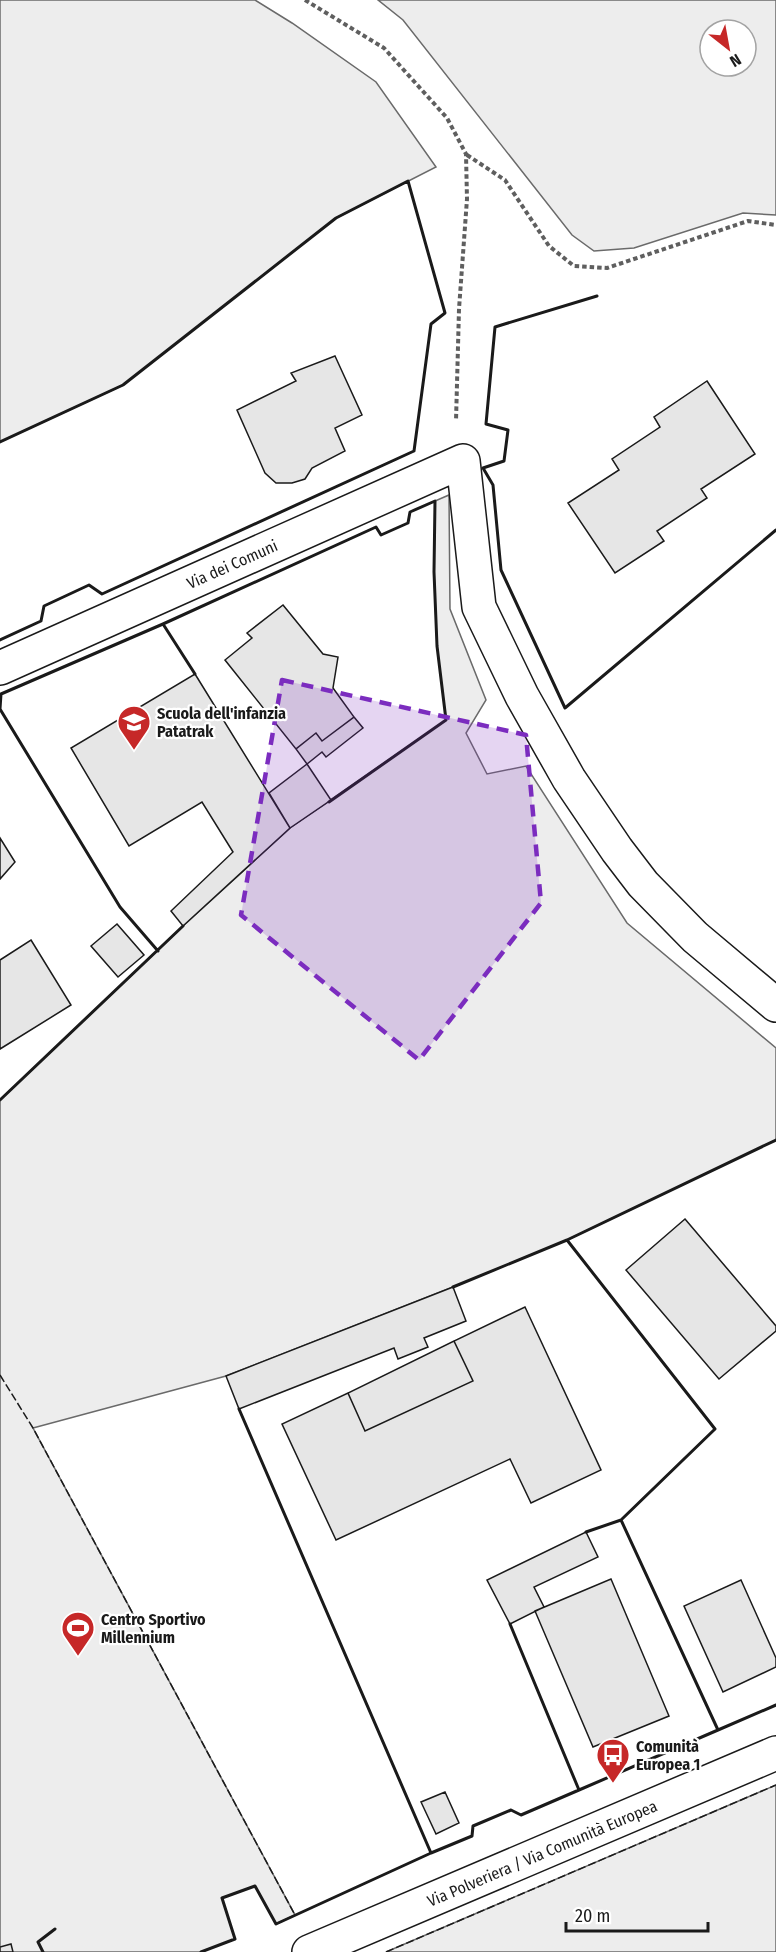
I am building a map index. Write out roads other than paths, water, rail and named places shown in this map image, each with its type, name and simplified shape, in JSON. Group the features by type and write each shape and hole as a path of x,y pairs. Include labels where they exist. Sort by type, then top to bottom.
{"street":[{"name":"Via dei Comuni","path":"0,668 464,461 479,607 545,738 575,788 643,884 695,937 776,1005"},
{"name":"Via Polveriera / Via Comunità Europea","path":"309,1952 776,1753"}],"place":[{"name":"Scuola dell'infanzia Patatrak","path":"134,751"},
{"name":"Centro Sportivo Millennium","path":"78,1657"},
{"name":"Comunità Europea 1","path":"613,1784"}]}
